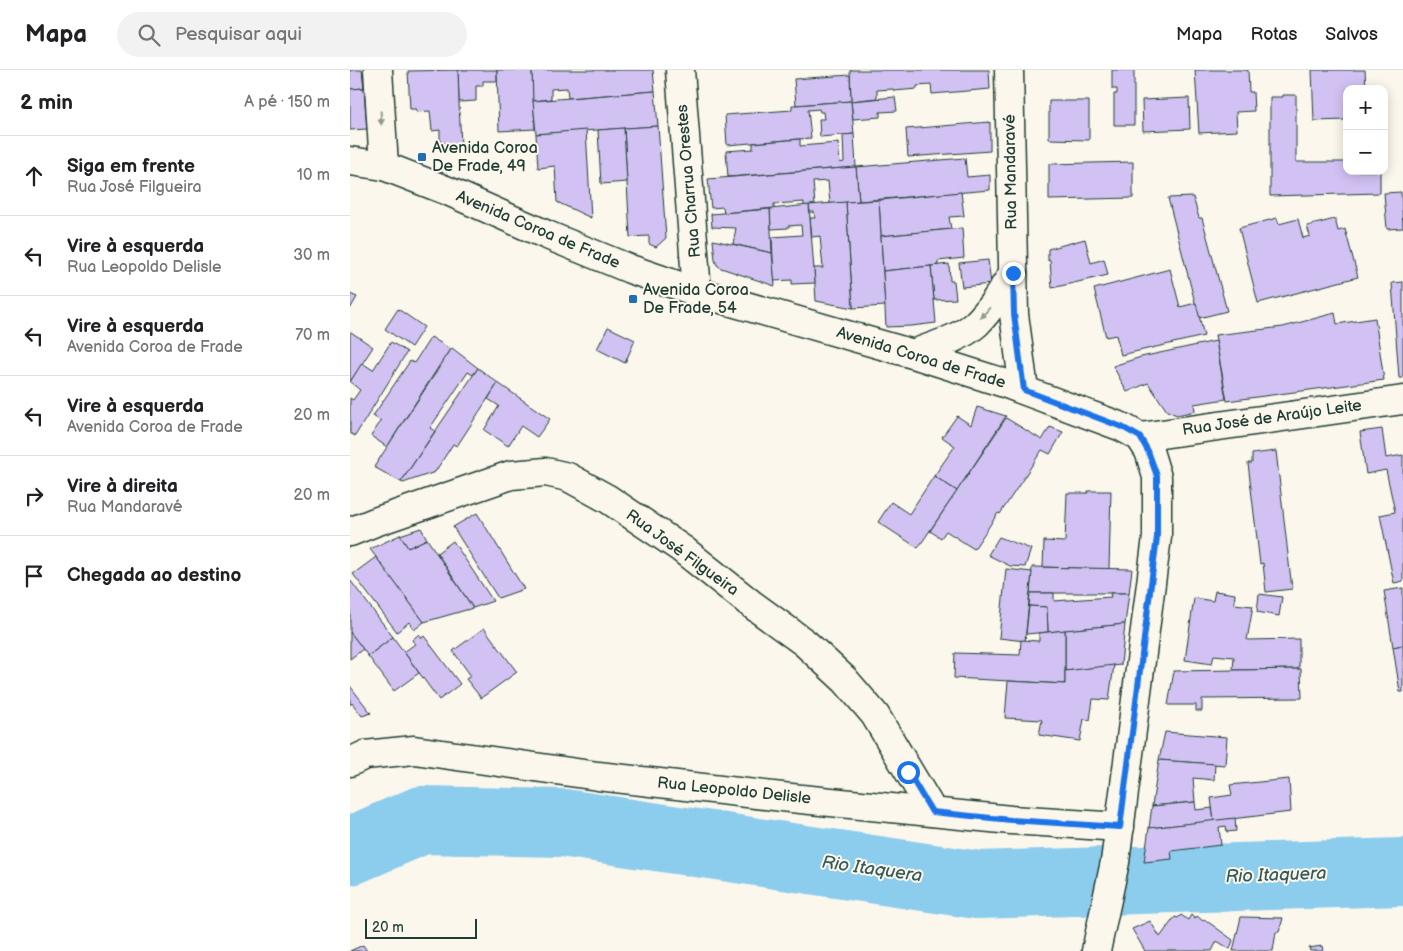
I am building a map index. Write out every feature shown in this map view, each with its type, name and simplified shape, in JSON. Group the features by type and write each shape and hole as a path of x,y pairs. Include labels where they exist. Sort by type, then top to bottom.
{"street":[{"path":"378,70 384,166"},
{"name":"Rua Charrua Orestes","path":"680,70 697,292"},
{"name":"Rua Mandaravé","path":"1009,70 1015,323 1024,390"},
{"name":"Avenida Coroa de Frade","path":"350,162 384,166 448,191 630,269 697,292 913,354 1024,390 1122,427 1140,437"},
{"path":"913,354 953,338 975,325 995,303 1013,273"},
{"name":"Rua José de Araújo Leite","path":"1140,437 1403,400"},
{"path":"1097,945 1115,862 1157,537 1157,476 1148,451 1140,437"},
{"name":"Rua José Filgueira","path":"362,527 510,475 546,472 568,476 608,499 682,549 750,603 805,643 845,680 875,715 932,812"},
{"path":"350,507 362,527"},
{"name":"Rua Leopoldo Delisle","path":"350,762 365,755 414,750 598,776 791,798 1011,820 1120,827"}],"building":[{"path":"350,70 362,70 364,88 350,89"},
{"path":"458,70 497,70 497,81 483,81 483,86 476,86 476,101 459,102"},
{"path":"458,70 461,147 440,142 440,130 432,131 430,111 416,112 416,109 410,109 408,71"},
{"path":"497,70 532,70 535,129 499,131"},
{"path":"532,70 653,70 655,91 568,98 567,88 551,89 551,99 533,101"},
{"path":"850,70 989,70 990,89 932,94 931,85 917,86 917,89 877,90 877,98 851,101"},
{"path":"1112,70 1134,70 1134,125 1114,125 1114,94 1117,94 1117,89 1112,89"},
{"path":"1195,70 1248,70 1249,92 1253,92 1254,111 1236,112 1237,131 1199,133"},
{"path":"1312,70 1365,70 1366,85 1343,85 1343,120 1314,121"},
{"path":"850,75 851,101 796,105 794,79"},
{"path":"364,88 367,129 350,130 350,89"},
{"path":"655,91 658,126 536,134 533,101"},
{"path":"1283,95 1296,95 1296,162 1343,162 1343,175 1380,175 1380,193 1270,196 1270,97 1283,97"},
{"path":"895,97 897,111 880,112 880,117 853,119 851,101"},
{"path":"1189,98 1190,129 1143,131 1142,100"},
{"path":"851,101 854,134 820,137 819,119 824,119 823,112 820,112 819,109 808,110 811,138 727,145 725,115 792,110 792,105"},
{"path":"1049,101 1089,101 1089,140 1049,139"},
{"path":"990,122 990,151 908,157 906,129"},
{"path":"658,126 666,238 656,247 649,244 649,236 630,237 624,128"},
{"path":"624,128 627,182 601,184 598,130"},
{"path":"586,130 591,218 557,202 555,166 538,168 536,134"},
{"path":"854,134 856,167 728,177 726,151 753,149 753,143 800,139 800,146 838,143 840,163 844,162 843,135"},
{"path":"965,158 967,177 990,175 990,190 859,201 856,167"},
{"path":"1133,162 1133,198 1049,200 1049,164"},
{"path":"856,167 859,201 830,204 828,181 813,182 815,205 804,206 804,202 774,204 774,208 724,213 723,207 711,208 708,179"},
{"path":"961,192 964,216 949,217 951,229 881,236 879,200"},
{"path":"1401,192 1403,228 1387,229 1384,193"},
{"path":"1193,197 1199,218 1202,218 1227,311 1199,318 1168,198"},
{"path":"879,200 885,306 853,308 846,202"},
{"path":"846,202 853,308 816,301 814,268 823,268 820,236 812,237 810,218 815,218 814,212 810,212 809,205"},
{"path":"809,205 815,283 792,284 792,280 774,281 772,237 802,235 801,225 771,229 770,209"},
{"path":"770,209 772,253 733,244 736,228 712,227 711,214"},
{"path":"1277,218 1279,224 1298,219 1303,238 1310,236 1307,226 1335,219 1338,231 1345,229 1358,277 1258,303 1239,228"},
{"path":"962,228 964,258 938,261 938,265 883,271 881,236"},
{"path":"1085,239 1091,263 1104,259 1108,275 1052,288 1048,249"},
{"path":"713,240 772,253 775,286 721,268 715,260"},
{"path":"988,260 991,284 962,287 959,263"},
{"path":"949,264 950,281 954,281 956,299 934,300 931,266"},
{"path":"931,266 936,323 886,327 883,271"},
{"path":"1170,269 1180,307 1196,303 1204,336 1121,355 1116,335 1106,337 1094,289"},
{"path":"1403,282 1403,378 1399,378 1392,283"},
{"path":"350,294 357,297 350,309"},
{"path":"398,309 424,327 411,347 385,329"},
{"path":"1335,313 1337,324 1375,318 1384,380 1227,401 1215,335 1283,327"},
{"path":"608,327 635,340 625,363 597,349"},
{"path":"350,333 373,347 350,382"},
{"path":"431,337 450,349 387,447 371,436 381,421 373,416 410,361 414,363"},
{"path":"1216,341 1226,399 1194,404 1195,411 1177,415 1167,411 1148,383 1127,392 1113,366 1141,357"},
{"path":"391,342 407,352 355,436 350,433 350,398 353,400 360,390 350,382 362,363 373,370"},
{"path":"452,348 478,368 473,375 468,372 430,428 435,431 401,482 374,467"},
{"path":"478,368 498,383 457,446 453,444 435,472 403,483 401,482"},
{"path":"498,383 550,419 537,437 521,426 508,446 484,430 499,406 488,399"},
{"path":"977,407 1006,416 957,491 934,476 955,446 942,437 957,416 971,425"},
{"path":"1006,418 1042,440 1050,427 1063,432 1050,454 1042,450 1000,514 998,513 974,549 946,531 941,538 930,531"},
{"path":"1382,429 1386,458 1403,455 1403,581 1394,583 1380,515 1395,512 1386,470 1366,474 1360,432"},
{"path":"1276,451 1292,589 1266,592 1263,563 1260,564 1248,463 1252,463 1252,454"},
{"path":"934,476 957,491 918,548 878,522 891,502 909,514"},
{"path":"1088,491 1111,491 1109,569 1043,567 1044,541 1065,542 1067,493 1088,493"},
{"path":"477,513 524,589 498,598 453,527"},
{"path":"421,528 427,539 408,548 400,535"},
{"path":"400,535 408,548 427,539 473,608 424,622 370,549"},
{"path":"999,537 1031,549 1025,567 1010,566 988,555"},
{"path":"453,541 493,601 473,608 437,553"},
{"path":"376,557 424,622 414,630 409,622 397,632 353,574"},
{"path":"1032,567 1132,569 1129,593 1030,593"},
{"path":"1006,569 1032,572 1025,641 999,638"},
{"path":"350,580 393,637 368,656 350,632"},
{"path":"1403,588 1403,645 1393,647 1384,591"},
{"path":"1215,591 1235,594 1234,604 1253,606 1247,640 1299,639 1299,669 1233,670 1234,657 1214,655 1212,664 1185,660 1194,598 1213,601"},
{"path":"1030,593 1054,593 1054,601 1111,597 1110,593 1129,593 1125,624 1048,632 1047,607 1029,606"},
{"path":"1259,594 1282,597 1279,616 1257,612"},
{"path":"1029,606 1047,607 1048,632 1026,634"},
{"path":"1125,624 1121,665 1065,671 1065,630"},
{"path":"484,628 517,672 481,698 466,679 471,676 453,651"},
{"path":"1065,630 1065,684 954,678 955,653 1020,655 1021,640 1039,641 1039,633"},
{"path":"350,632 363,649 350,659"},
{"path":"419,634 422,638 424,636 460,684 439,700 404,652 415,644 412,640"},
{"path":"393,637 419,673 394,691 368,656"},
{"path":"1403,645 1403,692 1400,692 1393,647"},
{"path":"1114,665 1109,700 1093,699 1090,720 1084,719 1080,741 1039,735 1042,720 1005,718 1008,681 1065,684 1065,671"},
{"path":"1301,669 1302,698 1202,699 1202,711 1196,711 1196,705 1168,705 1174,671"},
{"path":"350,686 371,713 362,716 352,703 350,705"},
{"path":"1165,732 1227,737 1225,765 1159,760"},
{"path":"1159,760 1215,764 1214,780 1193,778 1195,802 1152,806"},
{"path":"1289,779 1291,812 1214,821 1211,798 1232,795 1230,785"},
{"path":"1195,802 1196,810 1212,808 1214,821 1149,828 1152,806"},
{"path":"1235,818 1236,831 1227,832 1226,826 1219,827 1221,845 1171,851 1172,859 1144,862 1149,828"},
{"path":"1181,915 1188,920 1191,915 1195,919 1197,916 1203,921 1204,919 1233,940 1230,949 1217,941 1212,951 1145,951 1132,929 1150,921 1160,937 1175,917 1178,918"},
{"path":"1241,917 1283,918 1279,932 1276,932 1273,951 1233,951"},
{"path":"363,945 367,951 350,951"},
{"path":"1322,946 1323,951 1310,951 1309,948"}],"waterway":[{"name":"Rio Itaquera","path":"350,851 422,820 563,823 978,885 1403,872"}],"place":[{"name":"Avenida Coroa De Frade, 49","path":"422,157"},
{"name":"Avenida Coroa De Frade, 54","path":"633,299"}],"route":[{"path":"908,772 932,812 1011,820 1120,827 1157,537 1157,476 1148,451 1140,437 1122,427 1024,390 1014,314 1013,273"}]}
